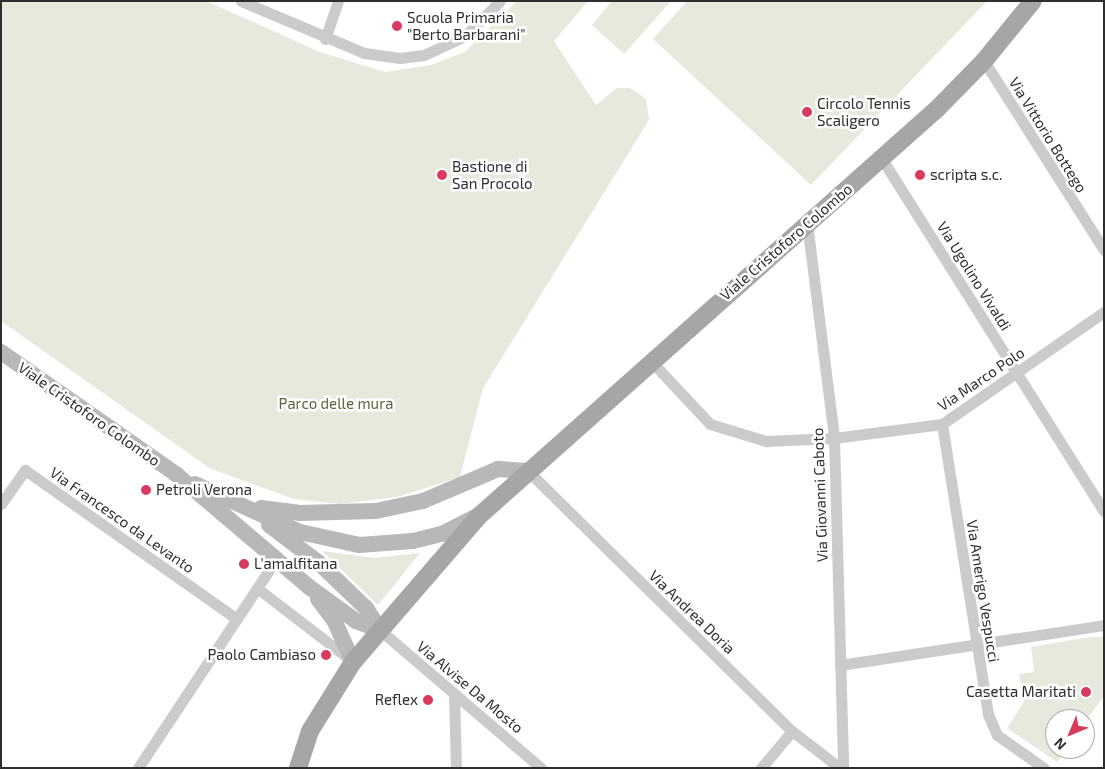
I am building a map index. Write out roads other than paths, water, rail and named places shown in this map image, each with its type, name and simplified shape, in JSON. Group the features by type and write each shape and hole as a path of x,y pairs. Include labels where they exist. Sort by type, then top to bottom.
{"main road":[{"name":"Viale Cristoforo Colombo","path":"380,630 478,516 807,223 882,160 984,61 1033,1"},
{"path":"298,768 310,731 353,662 380,630"}],"street":[{"path":"241,1 325,39 364,53 400,58 424,55 465,36 500,1"},
{"path":"325,39 338,1"},
{"name":"Via Vittorio Bottego","path":"984,61 1104,250"},
{"name":"Via Ugolino Vivaldi","path":"882,160 1104,511"},
{"name":"Via Giovanni Caboto","path":"807,223 834,438 841,768"},
{"name":"Via Marco Polo","path":"651,361 710,424 766,441 834,438 942,424 1104,312"},
{"name":"Viale Cristoforo Colombo","path":"1,352 177,476 275,561 309,587 356,621 380,630"},
{"name":"Via Amerigo Vespucci","path":"942,424 988,714 998,735 1044,768"},
{"name":"Viale Cristoforo Colombo","path":"244,506 298,513 376,511 423,501 498,469 528,471"},
{"name":"Via Francesco da Levanto","path":"1,504 25,470 236,619"},
{"name":"Via Andrea Doria","path":"528,471 792,731 841,768"},
{"name":"Viale Cristoforo Colombo","path":"177,476 300,532 359,545 414,541 444,533 478,516"},
{"name":"Viale Cristoforo Colombo","path":"244,506 319,563 366,608 380,630"},
{"path":"138,768 275,561"},
{"name":"Viale Cristoforo Colombo","path":"309,587 334,620 353,662"},
{"path":"257,588 353,662"},
{"path":"840,665 1104,626"},
{"name":"Via Alvise Da Mosto","path":"380,630 541,768"},
{"path":"454,693 456,768"},
{"path":"762,768 792,731"}],"place":[{"name":"Scuola Primaria \"Berto Barbarani\"","path":"397,26"},
{"name":"Circolo Tennis Scaligero","path":"807,112"},
{"name":"Bastione di San Procolo","path":"442,175"},
{"name":"scripta s.c.","path":"920,175"},
{"name":"Petroli Verona","path":"146,490"},
{"name":"L'amalfitana","path":"244,564"},
{"name":"Paolo Cambiaso","path":"326,655"},
{"name":"Casetta Maritati","path":"1086,692"},
{"name":"Reflex","path":"428,700"}],"park label":[{"name":"Parco delle mura","path":"336,404"}]}
